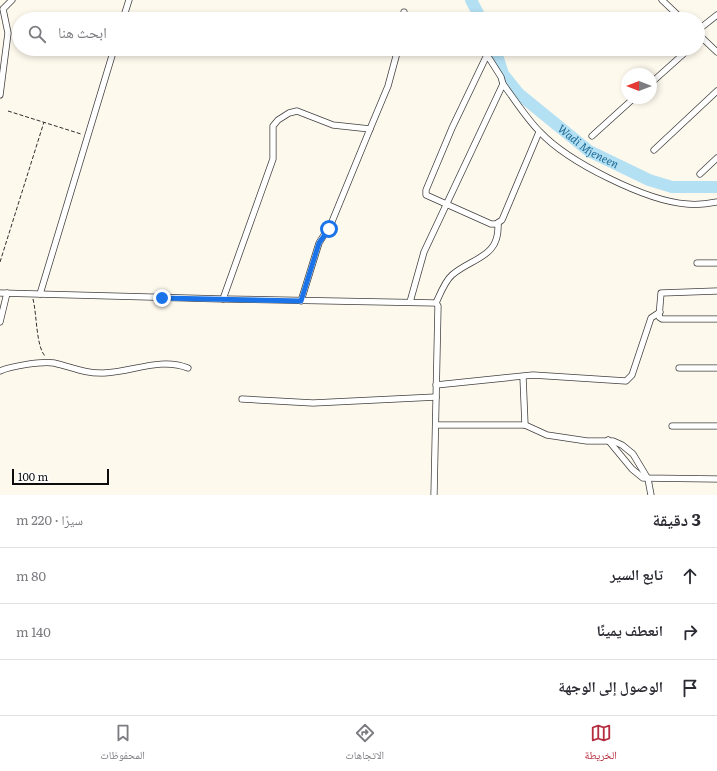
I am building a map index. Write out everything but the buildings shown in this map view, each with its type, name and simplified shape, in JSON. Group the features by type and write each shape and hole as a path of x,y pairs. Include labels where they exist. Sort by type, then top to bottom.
{"street":[{"path":"0,95 8,33 3,9 12,0"},
{"path":"125,12 129,0"},
{"path":"662,0 675,12"},
{"path":"705,24 717,15"},
{"path":"705,43 717,52"},
{"path":"40,294 112,56"},
{"path":"301,301 319,243 331,224 388,86 396,56"},
{"path":"657,78 681,56"},
{"path":"540,132 502,220 498,223 491,224 426,195 426,190 455,122 486,57 489,58 501,77 503,84 540,132 568,155 616,181 654,197 685,204 700,205 717,202"},
{"path":"410,302 424,252 503,84"},
{"path":"654,150 717,91"},
{"path":"592,136 627,104"},
{"path":"223,299 273,159 273,126 275,121 289,113 297,111 333,124 370,129"},
{"path":"700,174 717,158"},
{"path":"434,495 438,306 436,303 450,277 492,248 498,238 498,223"},
{"path":"697,263 717,263"},
{"path":"717,291 663,292 660,295 659,317 662,319 717,319"},
{"path":"0,293 436,303"},
{"path":"0,322 7,293"},
{"path":"436,385 548,376 622,381 629,379 651,318 660,312"},
{"path":"0,371 29,364 53,363 91,373 111,373 164,363 178,364 188,368"},
{"path":"679,368 717,368"},
{"path":"523,377 525,425"},
{"path":"242,399 313,403 436,397"},
{"path":"436,425 525,425 547,435 587,441 608,440 628,448 648,479 651,495"},
{"path":"672,426 717,426"},
{"path":"608,440 641,478 717,479"}],"path":[{"path":"8,111 87,136"},
{"path":"0,262 44,122"},
{"path":"31,294 41,351 53,363"}],"waterway":[{"name":"Wadi Mjeneen","path":"471,0 477,12"},
{"name":"Wadi Mjeneen","path":"497,56 503,74 519,94 589,151 649,180 672,187 717,187"}],"route":[{"path":"162,298 301,301 319,243 329,229"}]}
